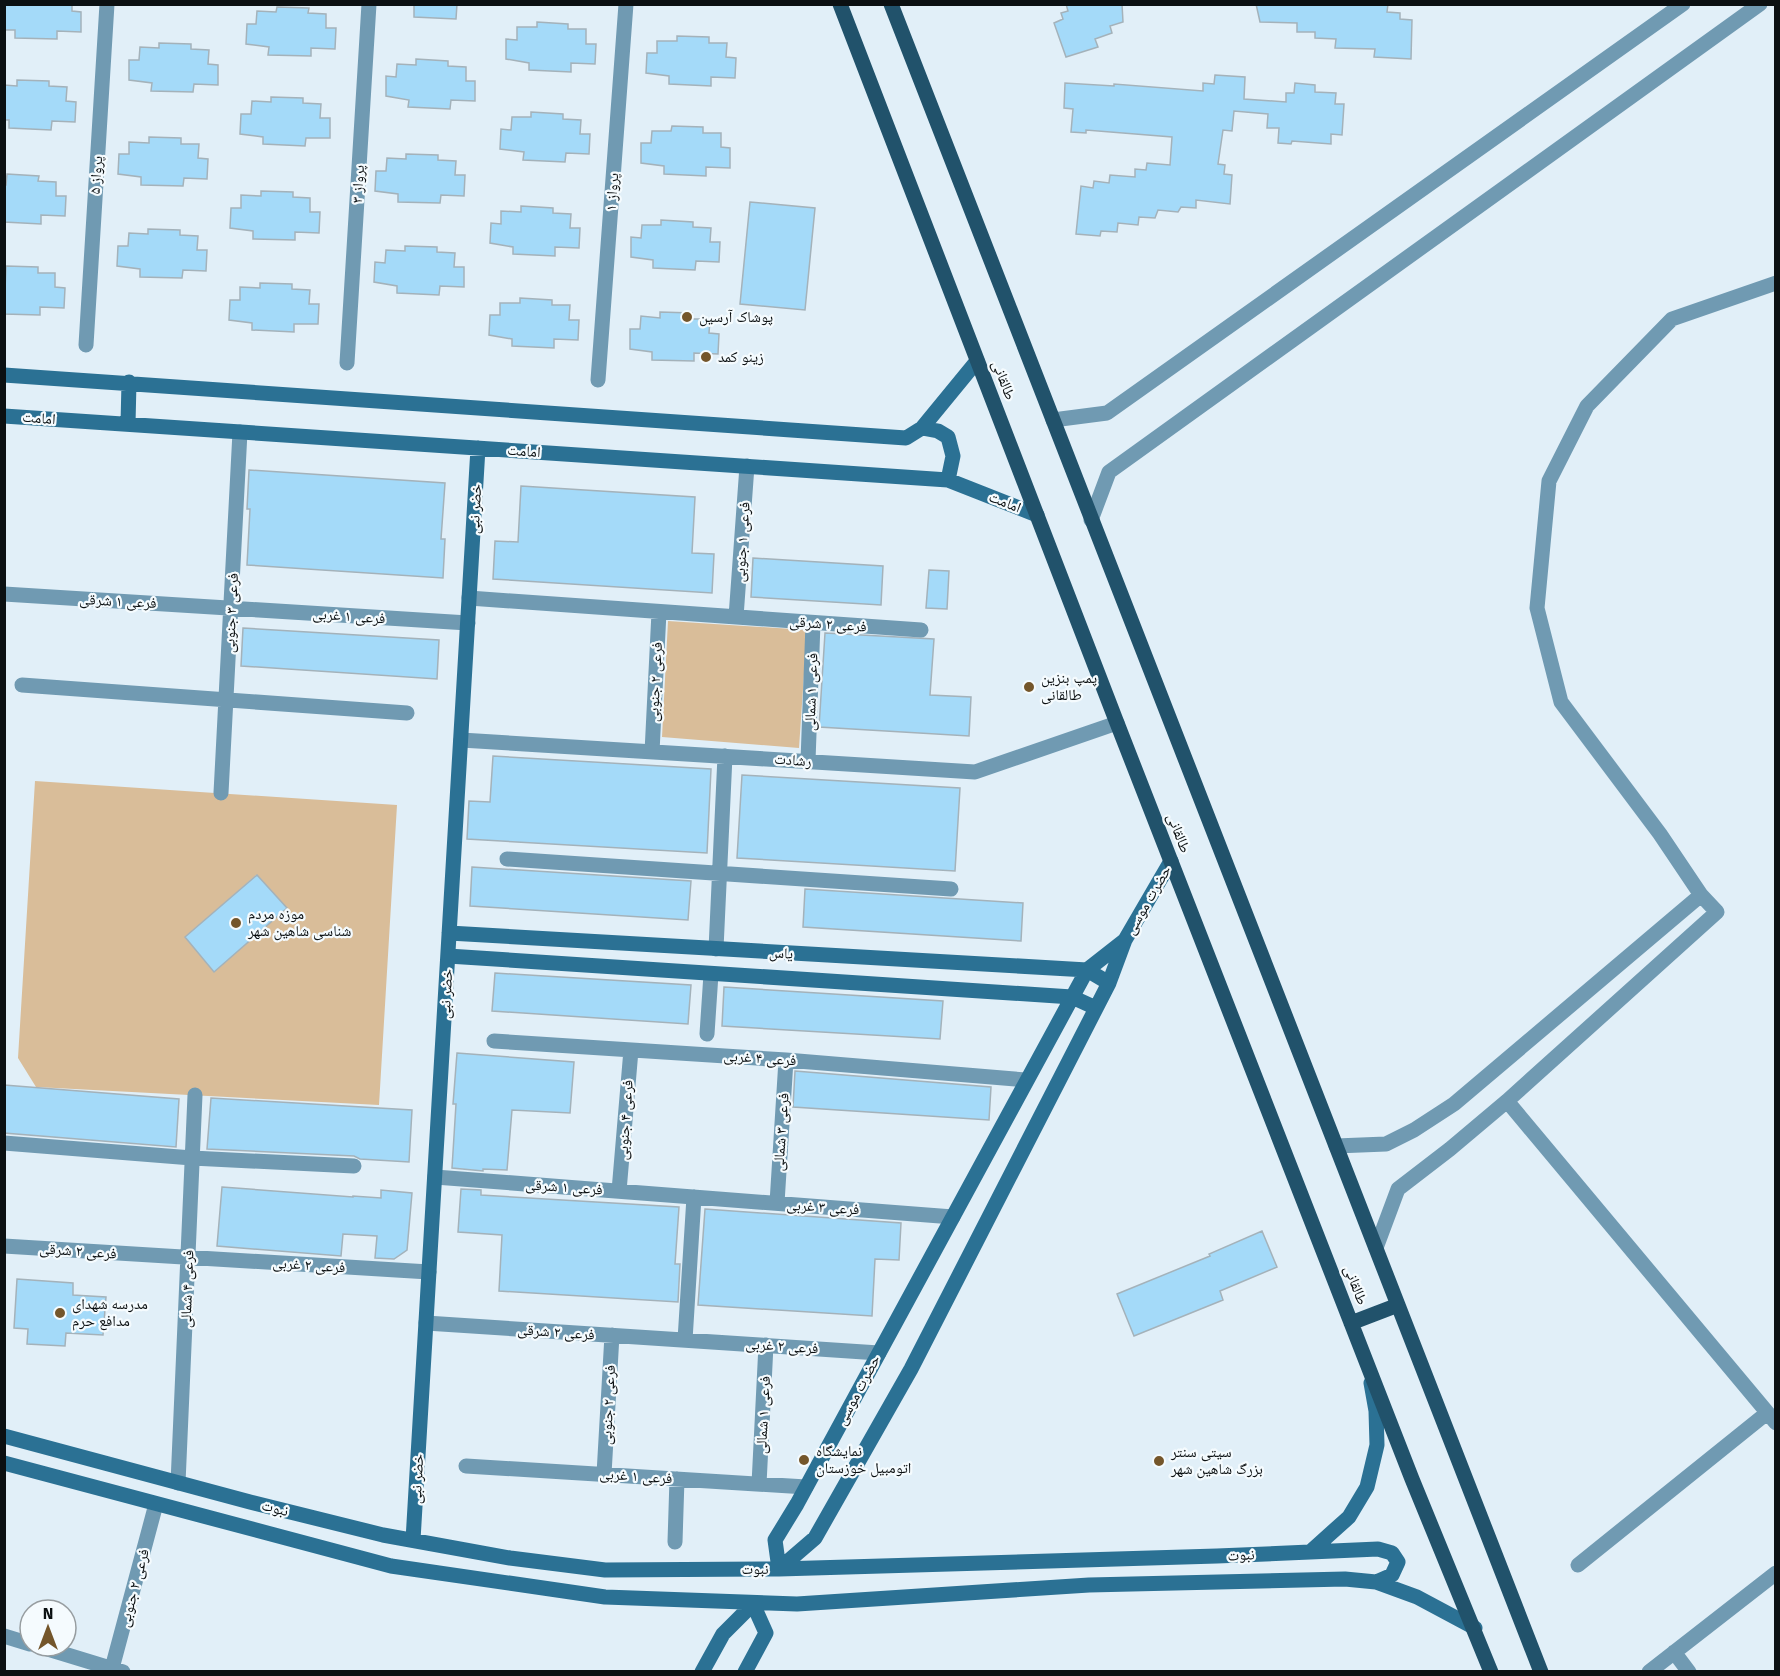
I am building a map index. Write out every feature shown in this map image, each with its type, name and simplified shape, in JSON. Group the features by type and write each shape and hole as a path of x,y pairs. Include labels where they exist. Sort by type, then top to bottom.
{"main road":[{"name":"طالقانی","path":"840,4 1351,1323 1491,1671"},
{"name":"طالقانی","path":"891,4 1541,1671"},
{"path":"4,375 906,438 922,428 977,361"},
{"path":"128,424 129,382"},
{"name":"امامت","path":"4,416 948,480 1037,515"},
{"path":"922,428 938,430 948,437 953,456 948,480"},
{"name":"خضر نبی","path":"413,1540 478,448"},
{"name":"حضرت موسی","path":"779,1569 815,1538 905,1379 1109,983 1125,940 1171,861"},
{"name":"یاس","path":"449,933 1087,970 1109,983"},
{"name":"حضرت موسی","path":"779,1569 775,1540 806,1487 1026,1080 1087,970 1125,940"},
{"name":"یاس","path":"448,956 1072,997 1096,1008"},
{"path":"1351,1323 1398,1305"},
{"path":"1310,1552 1348,1517 1367,1487 1377,1445 1376,1412 1368,1365"},
{"name":"نبوت","path":"4,1436 361,1530 510,1558 605,1570 779,1569 1378,1549 1392,1553 1398,1562 1392,1575 1376,1582"},
{"name":"نبوت","path":"4,1462 391,1566 605,1597 797,1604 1089,1585 1345,1579 1376,1582 1417,1597 1475,1628"},
{"path":"702,1671 723,1634 753,1604 766,1633 745,1671"}],"street":[{"name":"پرواز ۵","path":"86,345 107,4"},
{"name":"پرواز ۳","path":"347,363 369,4"},
{"name":"پرواز ۱","path":"598,380 626,4"},
{"path":"1053,420 1107,413 1683,4"},
{"path":"1091,520 1109,472 1760,4"},
{"path":"1376,1248 1398,1189 1507,1101 1717,912 1701,895 1660,834 1561,702 1537,608 1549,481 1587,406 1672,319 1776,283"},
{"name":"فرعی ۳ جنوبی","path":"221,793 240,432"},
{"name":"فرعی ۱ جنوبی","path":"736,617 747,466"},
{"name":"فرعی ۱ شرقی","path":"4,594 231,608"},
{"name":"فرعی ۲ شرقی","path":"469,598 921,630"},
{"name":"فرعی ۱ غربی","path":"231,608 468,623"},
{"name":"فرعی ۲ جنوبی","path":"652,752 658,612"},
{"name":"فرعی ۱ شمالی","path":"808,761 813,623"},
{"path":"22,685 407,713"},
{"name":"رشادت","path":"461,740 975,772 1117,723"},
{"path":"716,949 725,756"},
{"path":"507,859 951,889"},
{"path":"1336,1146 1386,1144 1414,1130 1454,1104 1701,895"},
{"path":"706,1034 711,974"},
{"name":"فرعی ۴ غربی","path":"494,1041 786,1060 1026,1080"},
{"name":"فرعی ۴ جنوبی","path":"619,1191 630,1050"},
{"name":"فرعی ۳ شمالی","path":"777,1203 786,1060"},
{"name":"فرعی ۴ شمالی","path":"178,1483 195,1095"},
{"path":"1507,1101 1771,1418 1578,1565"},
{"path":"4,1143 192,1158 354,1166"},
{"name":"فرعی ۱ شرقی","path":"435,1177 694,1197"},
{"path":"685,1340 694,1197"},
{"name":"فرعی ۳ غربی","path":"694,1197 953,1217"},
{"name":"فرعی ۲ شرقی","path":"4,1246 188,1257"},
{"name":"فرعی ۲ غربی","path":"188,1257 429,1272"},
{"name":"فرعی ۲ شرقی","path":"426,1323 685,1340"},
{"name":"فرعی ۲ جنوبی","path":"604,1474 612,1335"},
{"name":"فرعی ۲ غربی","path":"685,1340 879,1353"},
{"name":"فرعی ۱‍ شمالی","path":"759,1484 766,1345"},
{"name":"فرعی ۱ غربی","path":"466,1466 806,1487"},
{"path":"675,1542 677,1479"},
{"name":"فرعی ۲ جنوبی","path":"115,1670 156,1503"},
{"path":"1649,1671 1776,1573"},
{"path":"1674,1652 1689,1671"},
{"path":"76,1658 115,1670"}],"shaded area":[{"path":"668,621 807,630 799,748 662,737"},
{"path":"35,781 397,805 379,1105 36,1087 18,1058","holes":["256,875 286,908 214,972 186,937"]}],"building":[{"path":"4,4 72,4 72,11 81,12 81,32 57,31 57,39 15,38 15,30 4,30"},
{"path":"414,4 457,4 456,19 414,17"},
{"path":"1066,4 1122,4 1123,22 1110,26 1112,33 1095,39 1098,47 1066,57 1054,23 1063,19 1061,13 1068,11"},
{"path":"1256,4 1388,4 1387,12 1400,13 1400,19 1412,20 1411,59 1374,57 1375,49 1335,48 1336,39 1315,38 1315,32 1297,32 1297,23 1260,22"},
{"path":"277,7 309,8 308,13 326,14 326,28 336,28 335,49 311,48 311,56 268,55 269,47 246,44 247,24 256,24 257,11 276,12"},
{"path":"537,22 568,24 568,29 586,29 586,44 596,44 595,64 571,63 571,72 529,70 529,63 506,59 506,39 517,40 517,27 537,27"},
{"path":"677,36 709,37 709,43 727,43 726,57 736,58 735,78 711,77 711,86 669,84 669,76 646,73 647,53 657,53 657,41 677,41"},
{"path":"159,43 191,44 191,49 209,50 208,64 218,65 218,85 194,84 193,92 151,91 152,83 129,80 129,60 139,60 140,47 159,48"},
{"path":"416,59 448,61 448,66 466,67 466,81 475,81 475,101 451,100 450,109 408,107 409,100 386,96 386,76 396,77 397,64 416,65"},
{"path":"1215,75 1245,77 1244,99 1286,102 1286,93 1294,93 1295,83 1315,85 1315,92 1336,93 1335,104 1344,104 1342,135 1331,134 1331,144 1292,141 1291,144 1278,143 1279,128 1267,128 1268,114 1234,111 1232,131 1223,130 1218,164 1225,165 1224,174 1232,175 1230,204 1196,200 1196,208 1181,207 1178,212 1158,210 1155,218 1139,217 1138,225 1118,223 1117,232 1101,231 1100,236 1076,234 1081,186 1093,188 1094,181 1109,183 1110,175 1135,177 1135,169 1146,170 1147,163 1170,165 1172,137 1086,130 1086,133 1071,132 1073,109 1064,108 1065,83 1114,86 1114,84 1203,91 1203,83 1214,84"},
{"path":"17,80 49,81 49,86 67,87 66,101 76,102 75,122 52,121 51,130 9,128 9,120 4,120 4,85 17,86"},
{"path":"271,97 303,98 303,103 321,104 320,118 330,118 330,138 306,138 305,146 263,144 263,137 240,134 241,114 251,114 252,101 271,102"},
{"path":"531,112 563,114 563,119 581,120 580,134 590,134 589,154 566,153 565,162 523,160 524,152 500,149 501,129 511,130 512,117 531,117"},
{"path":"672,126 703,127 703,133 721,133 721,147 730,148 730,168 706,167 706,176 664,174 664,166 641,163 641,143 651,143 652,131 671,131"},
{"path":"149,137 181,138 181,144 199,144 198,158 208,159 207,179 184,178 183,186 141,185 141,177 118,174 119,154 129,154 129,142 149,143"},
{"path":"406,154 438,155 438,160 456,161 455,175 465,175 464,196 441,195 440,203 398,202 398,194 375,191 376,171 386,171 387,158 406,159"},
{"path":"7,174 39,176 38,181 56,182 56,196 66,196 65,216 41,215 41,224 4,222 4,185 6,185"},
{"path":"261,191 293,192 293,197 310,198 310,212 320,212 319,233 295,232 295,240 253,239 253,231 230,228 231,208 241,208 241,195 261,196"},
{"path":"750,202 815,208 805,310 740,304"},
{"path":"521,206 553,208 553,213 571,214 570,228 580,228 579,248 555,247 555,256 513,254 513,247 490,243 491,223 501,224 501,211 521,212"},
{"path":"661,220 693,222 693,227 711,228 710,242 720,242 719,262 696,261 695,270 653,268 653,260 631,257 631,237 641,238 642,225 661,225"},
{"path":"148,229 180,230 180,235 198,236 197,250 207,250 206,271 183,270 182,278 140,277 140,269 117,266 118,246 128,246 129,233 148,234"},
{"path":"405,246 437,247 437,252 455,253 454,267 464,267 464,287 440,286 439,295 397,293 397,286 374,282 375,262 385,263 386,250 405,251"},
{"path":"6,266 38,267 38,273 55,273 55,287 65,288 64,308 40,307 40,315 4,314"},
{"path":"260,283 292,284 292,289 310,290 309,304 319,304 318,324 294,324 294,332 252,330 252,323 229,320 230,300 240,300 240,287 260,288"},
{"path":"520,298 552,300 552,305 570,305 569,320 579,320 578,340 554,339 554,348 512,346 512,339 489,335 490,315 500,315 500,303 520,303"},
{"path":"660,312 692,313 692,319 710,319 709,333 719,334 718,354 694,353 694,361 652,360 652,352 630,349 630,329 640,329 641,316 660,318"},
{"path":"249,470 445,483 441,539 445,539 443,578 247,565 250,509 247,509"},
{"path":"521,486 695,497 692,553 714,554 712,593 493,579 495,541 518,542"},
{"path":"753,558 883,566 881,605 751,597"},
{"path":"929,570 949,571 947,609 926,608"},
{"path":"243,628 439,640 437,679 241,666"},
{"path":"825,633 934,639 930,695 971,697 969,736 819,727"},
{"path":"493,756 711,769 707,853 467,839 469,801 490,802"},
{"path":"742,775 960,788 955,871 737,858"},
{"path":"472,867 691,881 688,920 470,906"},
{"name":"موزه مردم شناسی شاهین شهر","path":"257,875 287,908 214,972 185,937"},
{"path":"805,889 1023,903 1021,941 803,927"},
{"path":"495,973 691,985 688,1024 492,1011"},
{"path":"724,987 943,1001 940,1039 722,1026"},
{"path":"457,1053 574,1062 570,1113 512,1110 507,1170 483,1169 483,1171 452,1168"},
{"path":"795,1071 991,1087 989,1120 793,1107"},
{"path":"4,1085 179,1099 176,1147 4,1133"},
{"path":"211,1098 412,1110 409,1162 360,1159 354,1156 207,1149"},
{"path":"222,1187 381,1198 381,1190 412,1193 407,1250 394,1259 375,1258 377,1236 343,1234 341,1256 217,1246"},
{"path":"461,1189 481,1190 481,1195 679,1207 675,1264 680,1264 678,1302 499,1291 502,1235 458,1232"},
{"path":"705,1209 901,1223 899,1260 875,1259 872,1316 698,1305"},
{"path":"1262,1231 1277,1267 1220,1291 1223,1300 1134,1336 1117,1294 1210,1256 1209,1254"},
{"name":"مدرسه شهدای مدافع حرم","path":"17,1279 73,1283 73,1295 106,1297 103,1335 66,1333 65,1346 27,1344 28,1329 14,1328"}],"place":[{"name":"پوشاک آرسین","path":"687,317"},
{"name":"زینو کمد","path":"706,357"},
{"name":"پمپ بنزین طالقانی","path":"1029,687"},
{"name":"موزه مردم شناسی شاهین شهر","path":"236,923"},
{"name":"مدرسه شهدای مدافع حرم","path":"60,1313"},
{"name":"نمایشگاه اتومبیل خوزستان","path":"804,1460"},
{"name":"سیتی سنتر بزرگ شاهین شهر","path":"1159,1461"}]}
